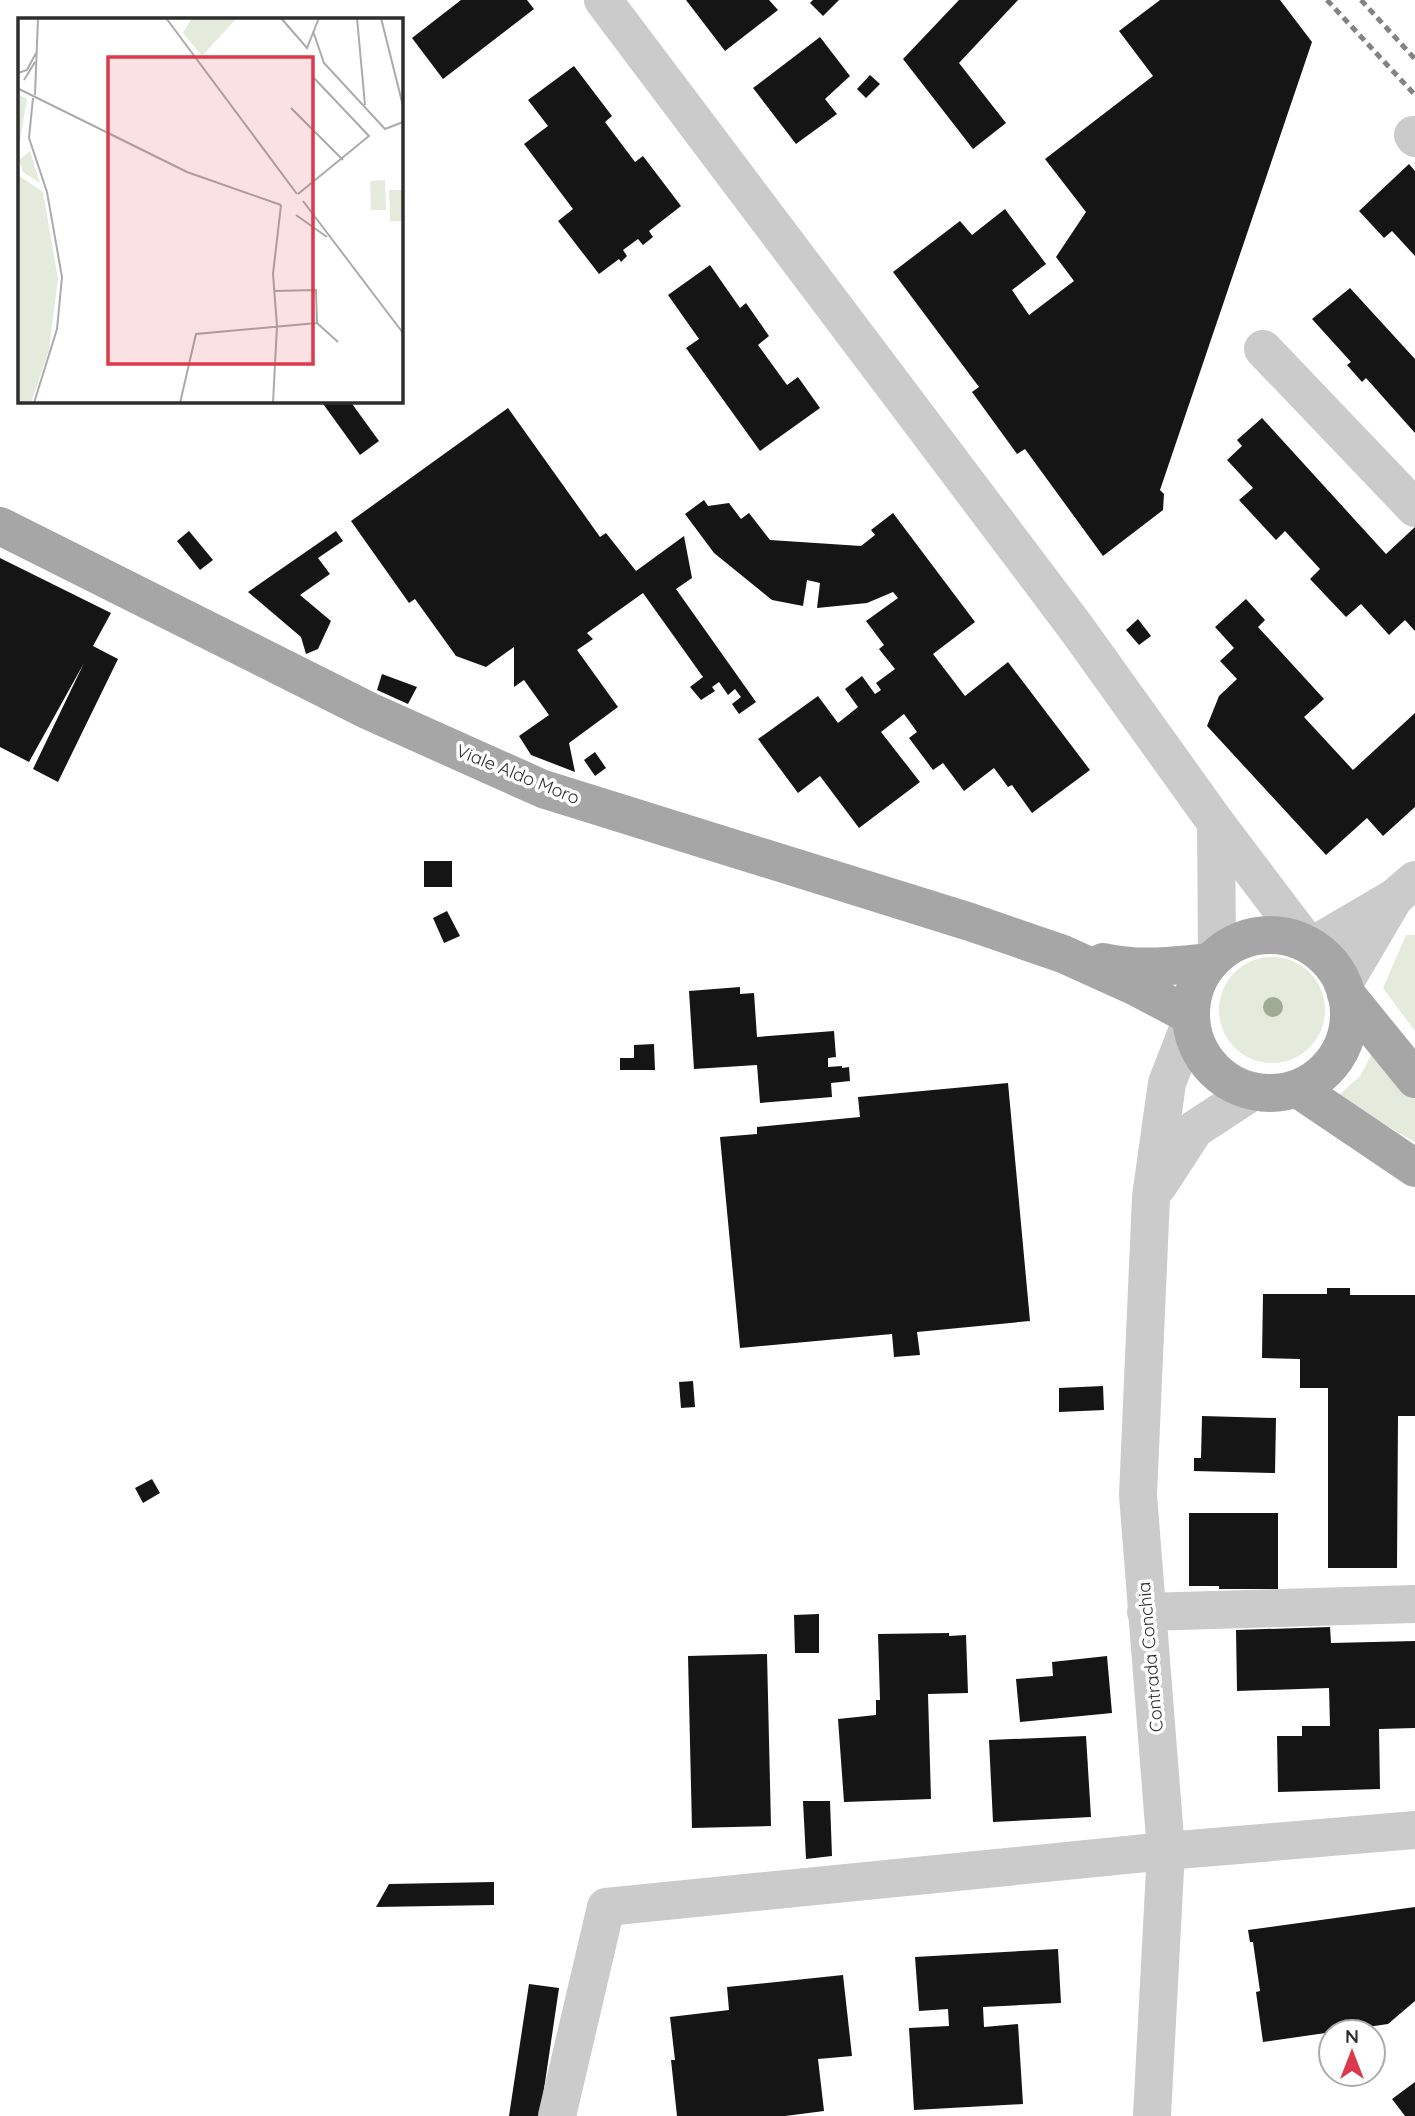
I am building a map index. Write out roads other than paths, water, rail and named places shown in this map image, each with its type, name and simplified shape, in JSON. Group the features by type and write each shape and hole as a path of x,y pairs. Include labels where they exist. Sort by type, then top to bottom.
{"main road":[{"name":"Viale Aldo Moro","path":"0,526 369,711 543,789 970,922 1063,954 1136,987 1191,1018"},
{"path":"1260,935 1283,935 1309,944 1326,956 1339,972 1345,990 1351,1016 1346,1039 1336,1060 1319,1077 1298,1088 1276,1094 1253,1091 1229,1083 1210,1066 1197,1045 1191,1018 1192,996 1201,973 1214,958 1237,941 1260,935"},
{"name":"Viale Aldo Moro","path":"1063,954 1114,965 1168,967 1214,958"},
{"path":"1345,990 1415,1079"},
{"path":"1298,1088 1415,1168"}],"street":[{"path":"603,0 1077,629 1216,823 1309,944 1405,889"},
{"path":"1263,349 1415,508"},
{"path":"1214,958 1216,823"},
{"path":"1345,990 1405,889"},
{"name":"Contrada Conchia","path":"1152,2116 1167,1851 1138,1495 1151,1197 1167,1083 1191,1018"},
{"path":"1151,1197 1195,1129 1253,1091"},
{"path":"1146,1612 1415,1604"},
{"path":"557,2116 607,1907 1167,1851 1415,1830"}],"railway":[{"path":"1327,0 1415,95"},
{"path":"1361,0 1415,59"}]}
